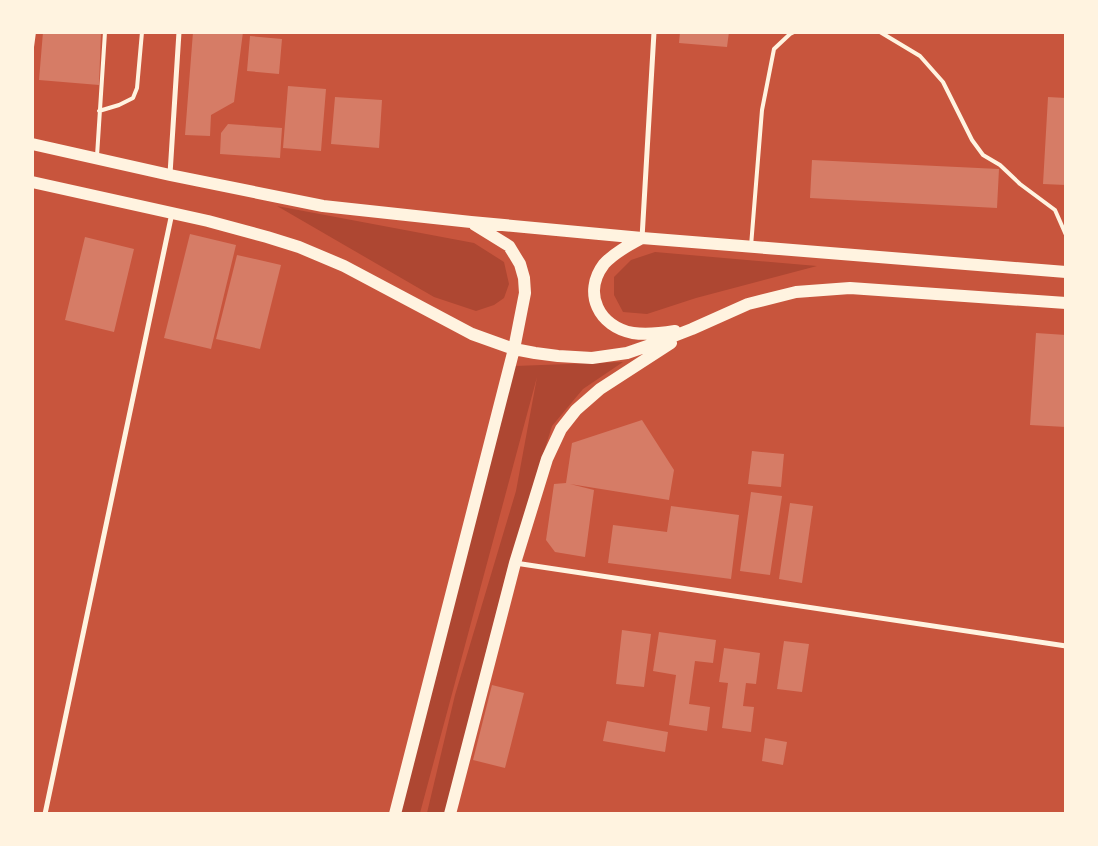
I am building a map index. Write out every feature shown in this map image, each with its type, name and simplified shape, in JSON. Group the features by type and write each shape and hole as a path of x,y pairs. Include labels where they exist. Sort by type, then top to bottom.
{"main road":[{"path":"32,144 322,206 642,238 1066,272"},
{"path":"32,182 172,212 267,236 344,266 472,334 514,348 558,356 592,358 627,352 692,329 748,304 796,292 850,288 1066,303"},
{"path":"395,814 514,348 525,293 524,278 520,264 509,246 471,222"},
{"path":"642,238 623,249 605,263 595,279 594,299 600,313 613,325 633,333 663,333 692,329"},
{"path":"450,814 515,563 547,459 561,429 576,410 600,389 692,329"}],"street":[{"path":"170,175 179,32"},
{"path":"642,238 654,32"},
{"path":"45,814 172,212"},
{"path":"515,563 1066,646"}],"lane":[{"path":"32,47 34,32"},
{"path":"97,158 105,32"},
{"path":"99,111 134,98 138,88 142,32"},
{"path":"750,247 762,110 774,49 794,32"},
{"path":"880,32 920,56 943,82 972,140 983,155 1000,165 1020,184 1055,210 1066,235"}],"shaded area":[{"path":"277,206 474,243 504,262 509,284 504,298 494,305 476,311 434,297"},
{"path":"655,252 817,266 696,298 647,314 623,312 614,295 614,277 631,260"},
{"path":"623,362 583,389 552,426 509,563 445,813 427,813 455,695 516,491 537,377 420,813 396,814 515,366"}],"building":[{"path":"43,32 101,32 99,85 39,80"},
{"path":"193,32 243,32 234,102 211,115 210,136 185,135"},
{"path":"680,32 729,32 727,47 679,43"},
{"path":"250,36 282,39 279,74 247,71"},
{"path":"288,86 326,89 321,151 283,148"},
{"path":"335,97 382,100 379,148 331,144"},
{"path":"1048,97 1066,98 1066,185 1043,184"},
{"path":"228,124 282,128 280,158 220,154 221,133"},
{"path":"812,160 999,169 997,208 810,198"},
{"path":"190,234 236,245 211,349 164,338"},
{"path":"85,237 134,249 114,332 65,320"},
{"path":"237,255 281,265 260,349 216,339"},
{"path":"1036,333 1066,335 1066,427 1030,425"},
{"path":"642,420 674,470 669,500 570,484 594,490 585,557 555,552 546,540 554,484 566,483 572,443"},
{"path":"752,451 784,454 781,487 748,484"},
{"path":"751,492 782,496 770,575 740,571"},
{"path":"790,503 813,506 802,583 779,579"},
{"path":"671,506 739,515 731,579 608,563 613,525 667,532"},
{"path":"622,630 651,634 644,687 616,684"},
{"path":"659,632 716,640 713,663 695,661 689,704 710,707 707,731 669,725 676,675 653,671"},
{"path":"784,641 809,644 802,692 777,689"},
{"path":"724,648 760,653 756,684 746,683 743,706 754,707 751,732 722,728 728,683 719,682"},
{"path":"492,685 524,693 505,768 473,760"},
{"path":"607,721 668,732 665,752 603,741"},
{"path":"765,738 787,742 783,765 762,761"}]}
